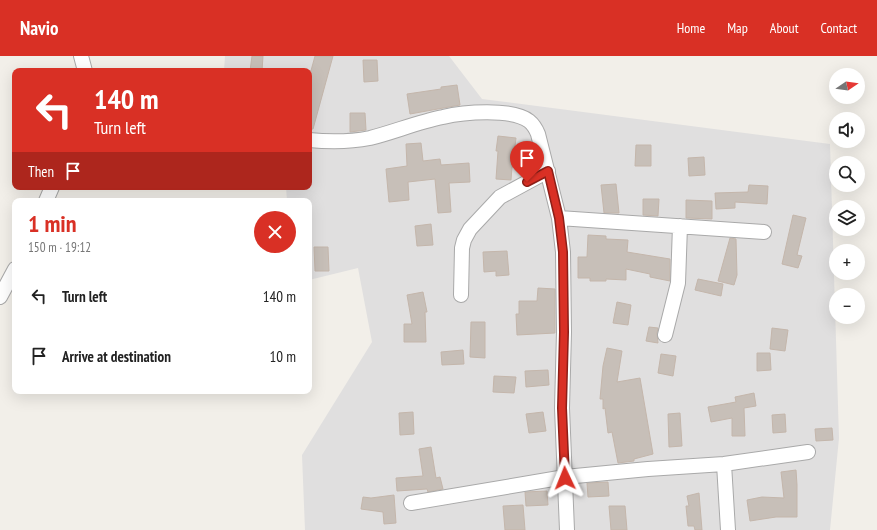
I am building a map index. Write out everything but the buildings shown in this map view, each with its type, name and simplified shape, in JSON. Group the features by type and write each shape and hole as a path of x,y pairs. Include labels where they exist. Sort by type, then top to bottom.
{"street":[{"path":"81,56 84,68"},
{"path":"312,140 344,141 369,138 443,117 471,113 500,113 520,116 534,126 538,134 559,218 563,252 564,332 562,408 567,530"},
{"path":"461,295 462,248 464,240 470,229 500,197 548,171"},
{"path":"559,218 764,232"},
{"path":"665,335 678,283 680,226"},
{"path":"0,297 12,275"},
{"path":"411,503 565,478 648,469 724,464 808,452"},
{"path":"724,464 728,530"}],"shaded area":[{"path":"225,56 449,56 482,99 829,144 830,156 829,156 829,192 831,192 832,200 829,200 829,236 833,236 833,244 829,244 829,280 834,280 834,288 829,288 829,324 836,324 839,438 830,530 305,530 302,455 372,342 358,268 312,279 312,198 287,198 286,190 312,190 312,68 224,68"}],"route":[{"path":"527,182 548,171 559,218 563,252 564,332 562,408 565,478"}]}
